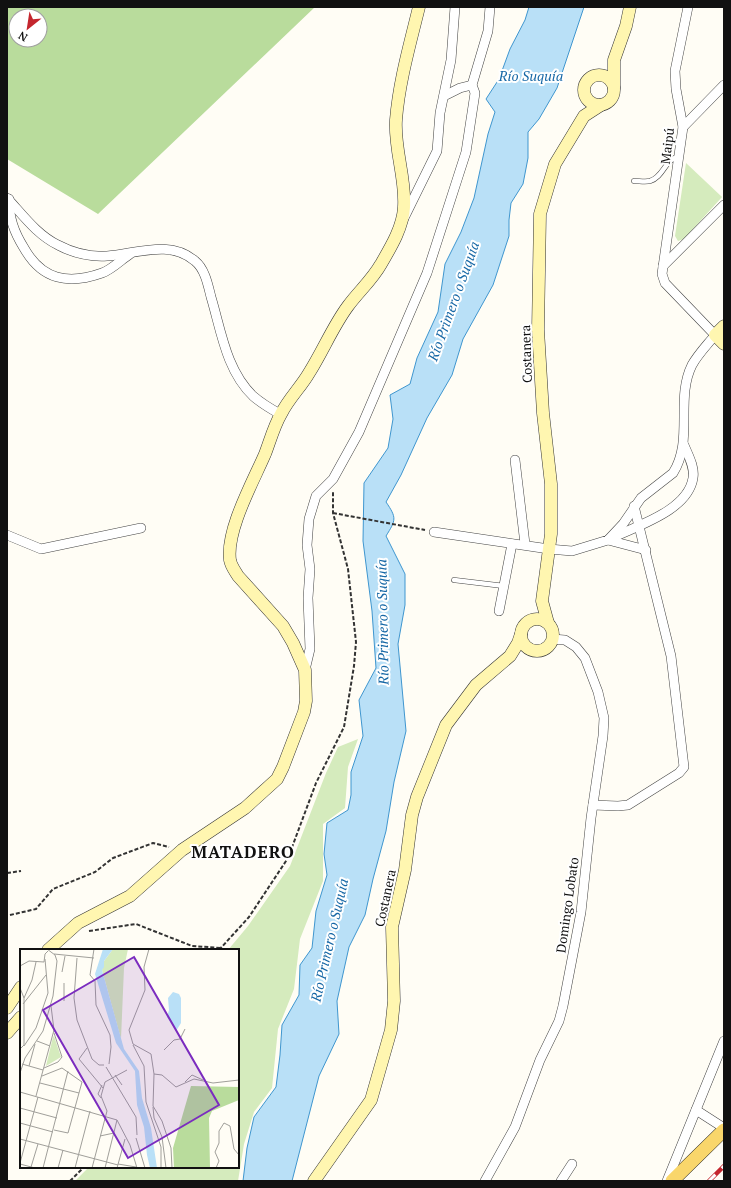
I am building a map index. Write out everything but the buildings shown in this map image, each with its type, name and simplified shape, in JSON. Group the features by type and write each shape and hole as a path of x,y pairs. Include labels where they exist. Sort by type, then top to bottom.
{"main road":[{"path":"672,1181 724,1129"}],"street":[{"path":"400,225 404,208 404,194 396,134 397,114 403,74 419,7"},
{"path":"305,670 286,630 238,576 230,559 231,542 240,509 280,414 292,394 308,374 334,327 380,265 437,151 440,113 451,60 455,7"},
{"path":"49,949 78,923 130,896 182,850 245,808 277,779 283,767 304,712 306,701 305,670 310,649 308,598 310,569 307,544 309,519 316,496 333,479 359,432 427,273 466,152 475,93 472,85 488,31 490,7"},
{"path":"614,88 614,60 630,7"},
{"name":"Maipú","path":"688,7 675,71 683,127 662,274 665,283 715,335"},
{"name":"Costanera","path":"584,116 585,85 587,81 614,60"},
{"path":"596,75 606,76 614,88"},
{"path":"444,96 460,88 472,85"},
{"path":"683,127 724,85"},
{"name":"Costanera","path":"510,656 518,643 524,624 537,612 542,601 549,549 551,484 543,413 538,330 539,225 543,197 555,164 584,116 606,103 612,97 614,88"},
{"path":"585,96 592,103 601,105"},
{"path":"8,198 47,239 70,250 82,254 106,256 163,249 176,251 195,261 205,275 230,362 238,378 253,396 280,414"},
{"path":"8,198 9,213 14,232 27,254 39,269 55,278 75,279 103,273 132,252"},
{"path":"663,266 724,205"},
{"path":"608,540 623,524 634,506 641,498 673,473 681,456 684,445 683,411 688,374 698,356 724,326"},
{"path":"715,335 724,344"},
{"path":"434,532 512,544 525,544 549,549 572,551 608,540 656,519 668,511 688,490 693,478 692,466 684,445"},
{"path":"515,460 525,544"},
{"path":"593,805 618,806 634,802 679,773 684,767 671,656 640,525 634,506"},
{"path":"7,535 41,549 141,528"},
{"path":"608,540 646,550"},
{"path":"499,611 512,544"},
{"name":"Costanera","path":"314,1181 371,1100 392,1030 394,1001 392,927 405,870 412,815 417,797 446,725 476,685 510,656 523,650 542,650 550,644 552,639 552,631 548,623 542,601"},
{"path":"529,621 539,619 548,623"},
{"path":"520,634 523,644 532,650"},
{"name":"Domingo Lobato","path":"484,1181 515,1127 540,1060 559,1021 581,912 604,718 598,692 585,658 576,647 565,640 552,639"},
{"path":"7,1008 20,988"},
{"path":"7,1033 20,1018"},
{"path":"667,1181 724,1041"},
{"path":"696,1110 724,1129"},
{"path":"561,1181 572,1164"}],"lane":[{"path":"634,181 649,181 659,177 670,160 679,156"},
{"path":"454,580 504,586"}],"path":[{"path":"66,934 136,924 192,946 220,949 249,917 288,858 316,783 344,727 354,666 356,642 348,569 333,513 333,479"},
{"path":"333,513 434,532"},
{"path":"10,915 36,909 53,889 95,872 113,858 153,843 182,850"},
{"path":"7,873 20,871"},
{"path":"70,1181 83,1168"}],"green space":[{"path":"7,7 315,7 98,214 7,159"},
{"path":"686,163 722,197 684,239 678,241 675,236"},
{"path":"358,739 348,767 345,808 323,824 323,881 300,939 294,989 278,1029 272,1088 254,1112 244,1144 238,1181 75,1181 88,1168 239,1168 239,949 229,949 248,926 290,866 326,773 338,747"}],"water":[{"name":"Río Suquía","path":"529,7 584,7 557,88 539,119 528,132 528,158 523,184 511,203 509,236 493,285 463,339 452,375 427,418 401,475 386,502 394,519 386,536 405,574 405,605 398,644 406,731 394,782 386,831 365,915 349,947 337,1001 339,1034 319,1076 292,1181 243,1181 247,1148 254,1117 276,1087 282,1025 299,995 300,965 312,948 316,911 327,875 324,854 327,823 348,810 351,795 351,772 363,736 359,700 376,668 372,611 363,541 364,483 388,448 393,419 390,395 410,384 417,358 438,312 445,264 461,232 474,198 488,134 495,112 486,99 499,79 510,49 525,20"}],"railway":[{"path":"709,1181 724,1166"}],"district":[{"name":"MATADERO","path":"243,851"}],"water label":[{"name":"Río Primero o Suquía","path":"453,301"},
{"name":"Río Primero o Suquía","path":"382,622"},
{"name":"Río Primero o Suquía","path":"329,940"}]}
